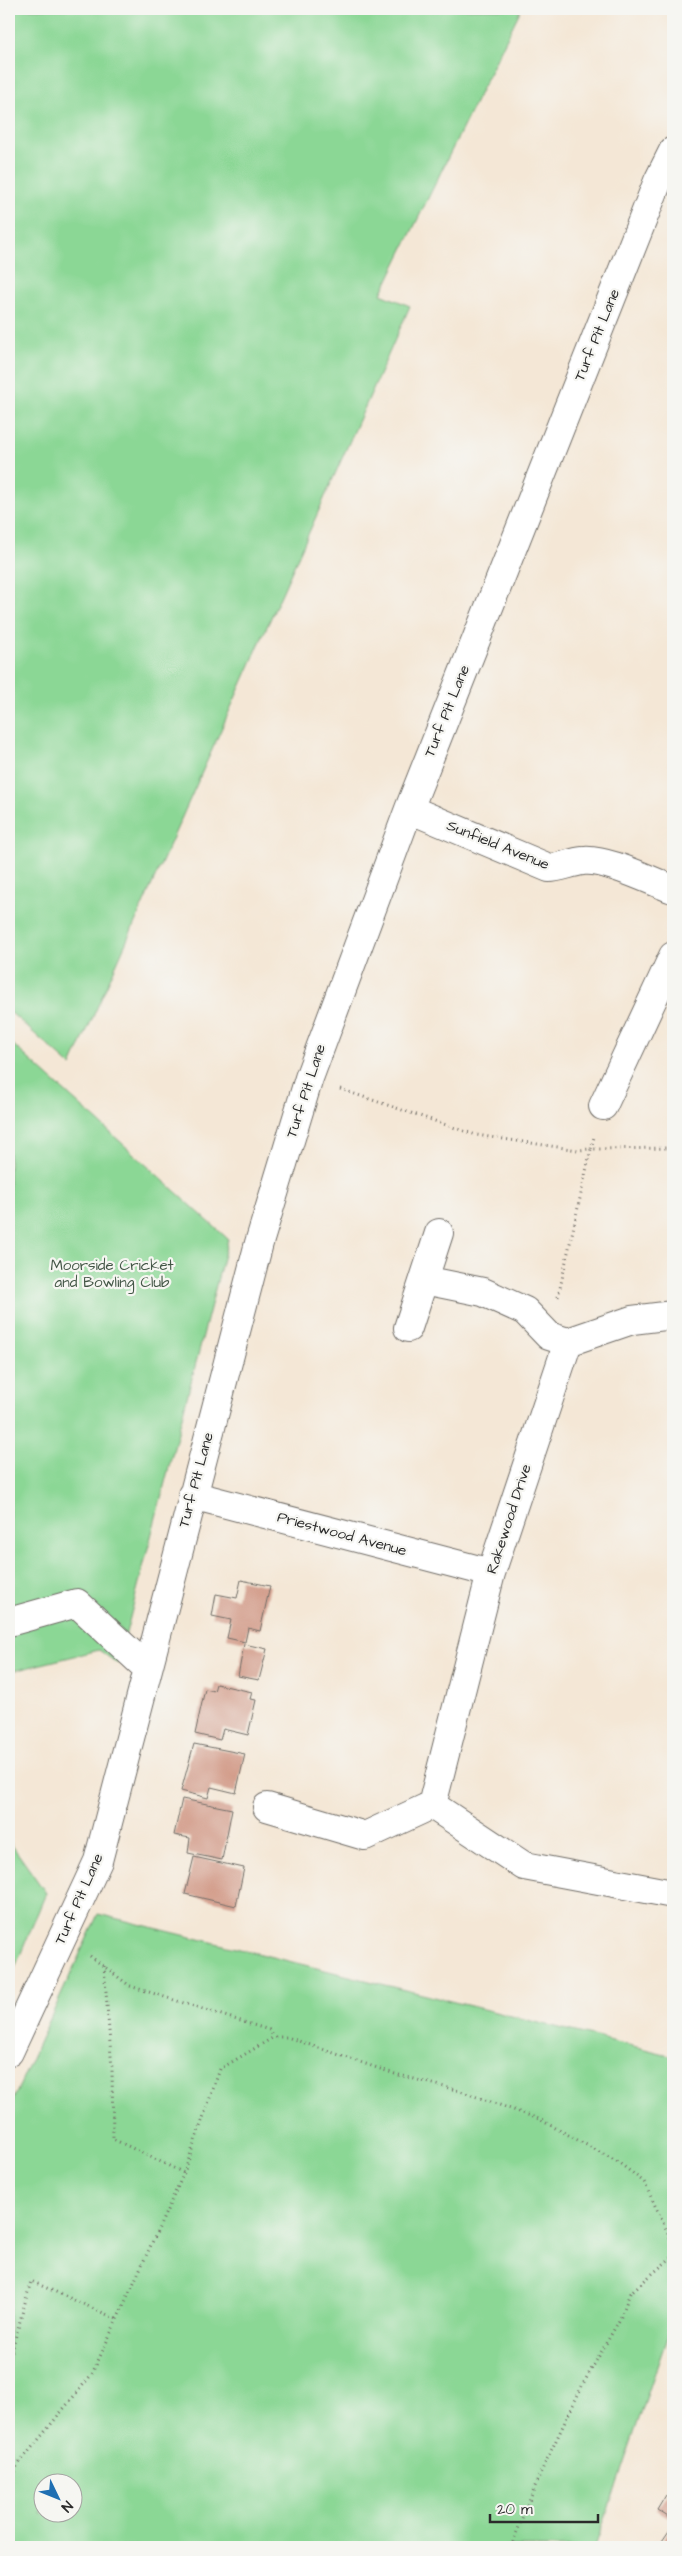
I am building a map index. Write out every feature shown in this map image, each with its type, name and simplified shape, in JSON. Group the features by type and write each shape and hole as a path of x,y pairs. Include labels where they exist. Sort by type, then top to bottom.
{"street":[{"name":"Turf Pit Lane","path":"9,2052 98,1861 259,1243 309,1078 409,808 666,184 673,151"},
{"name":"Sunfield Avenue","path":"409,808 548,868 560,868 583,861 598,861 673,889"},
{"path":"603,1106 673,956"},
{"path":"408,1328 439,1233"},
{"path":"424,1280 491,1296 525,1311 558,1339 632,1320 673,1315"},
{"name":"Rakewood Drive","path":"432,1805 491,1573 558,1339"},
{"name":"Priestwood Avenue","path":"192,1495 491,1573"},
{"path":"9,1622 77,1603 148,1669"},
{"path":"267,1808 365,1836 432,1805 524,1866 673,1894"}],"path":[{"path":"309,1078 476,1135 578,1150 673,1148"},
{"path":"558,1339 591,1149"},
{"path":"57,1948 93,1957 130,1986 269,2030 274,2037"},
{"path":"104,1966 112,2069 113,2139 184,2173"},
{"path":"9,2491 17,2466 92,2374 184,2173 220,2070 274,2037 287,2037 395,2074 460,2091 539,2120 618,2162 644,2182 673,2244"},
{"path":"511,2547 540,2474 583,2384 620,2319 630,2293 673,2256"},
{"path":"9,2361 31,2281 117,2320"}],"green space":[{"path":"9,9 521,9 381,294 410,306 71,1066 9,1011"},
{"name":"Moorside Cricket and Bowling Club","path":"9,1041 228,1239 118,1664 99,1650 9,1672"},
{"path":"9,1841 46,1893 9,1982"},
{"path":"98,1914 673,2056 673,2320 595,2547 9,2547 9,2109"}],"building":[{"path":"241,1580 270,1586 260,1631 248,1628 245,1642 227,1638 231,1620 212,1616 216,1594 237,1598"},
{"path":"244,1644 267,1649 259,1680 238,1676"},
{"path":"216,1684 252,1692 250,1699 256,1700 248,1735 223,1729 220,1740 195,1734 205,1689 214,1691"},
{"path":"194,1744 245,1754 236,1793 211,1787 208,1798 181,1791"},
{"path":"182,1799 232,1809 222,1860 188,1853 190,1838 174,1835"},
{"path":"194,1857 244,1868 236,1906 185,1894"},
{"path":"666,2495 673,2500 673,2520 657,2510"},
{"path":"673,2525 673,2547 658,2547"}]}
